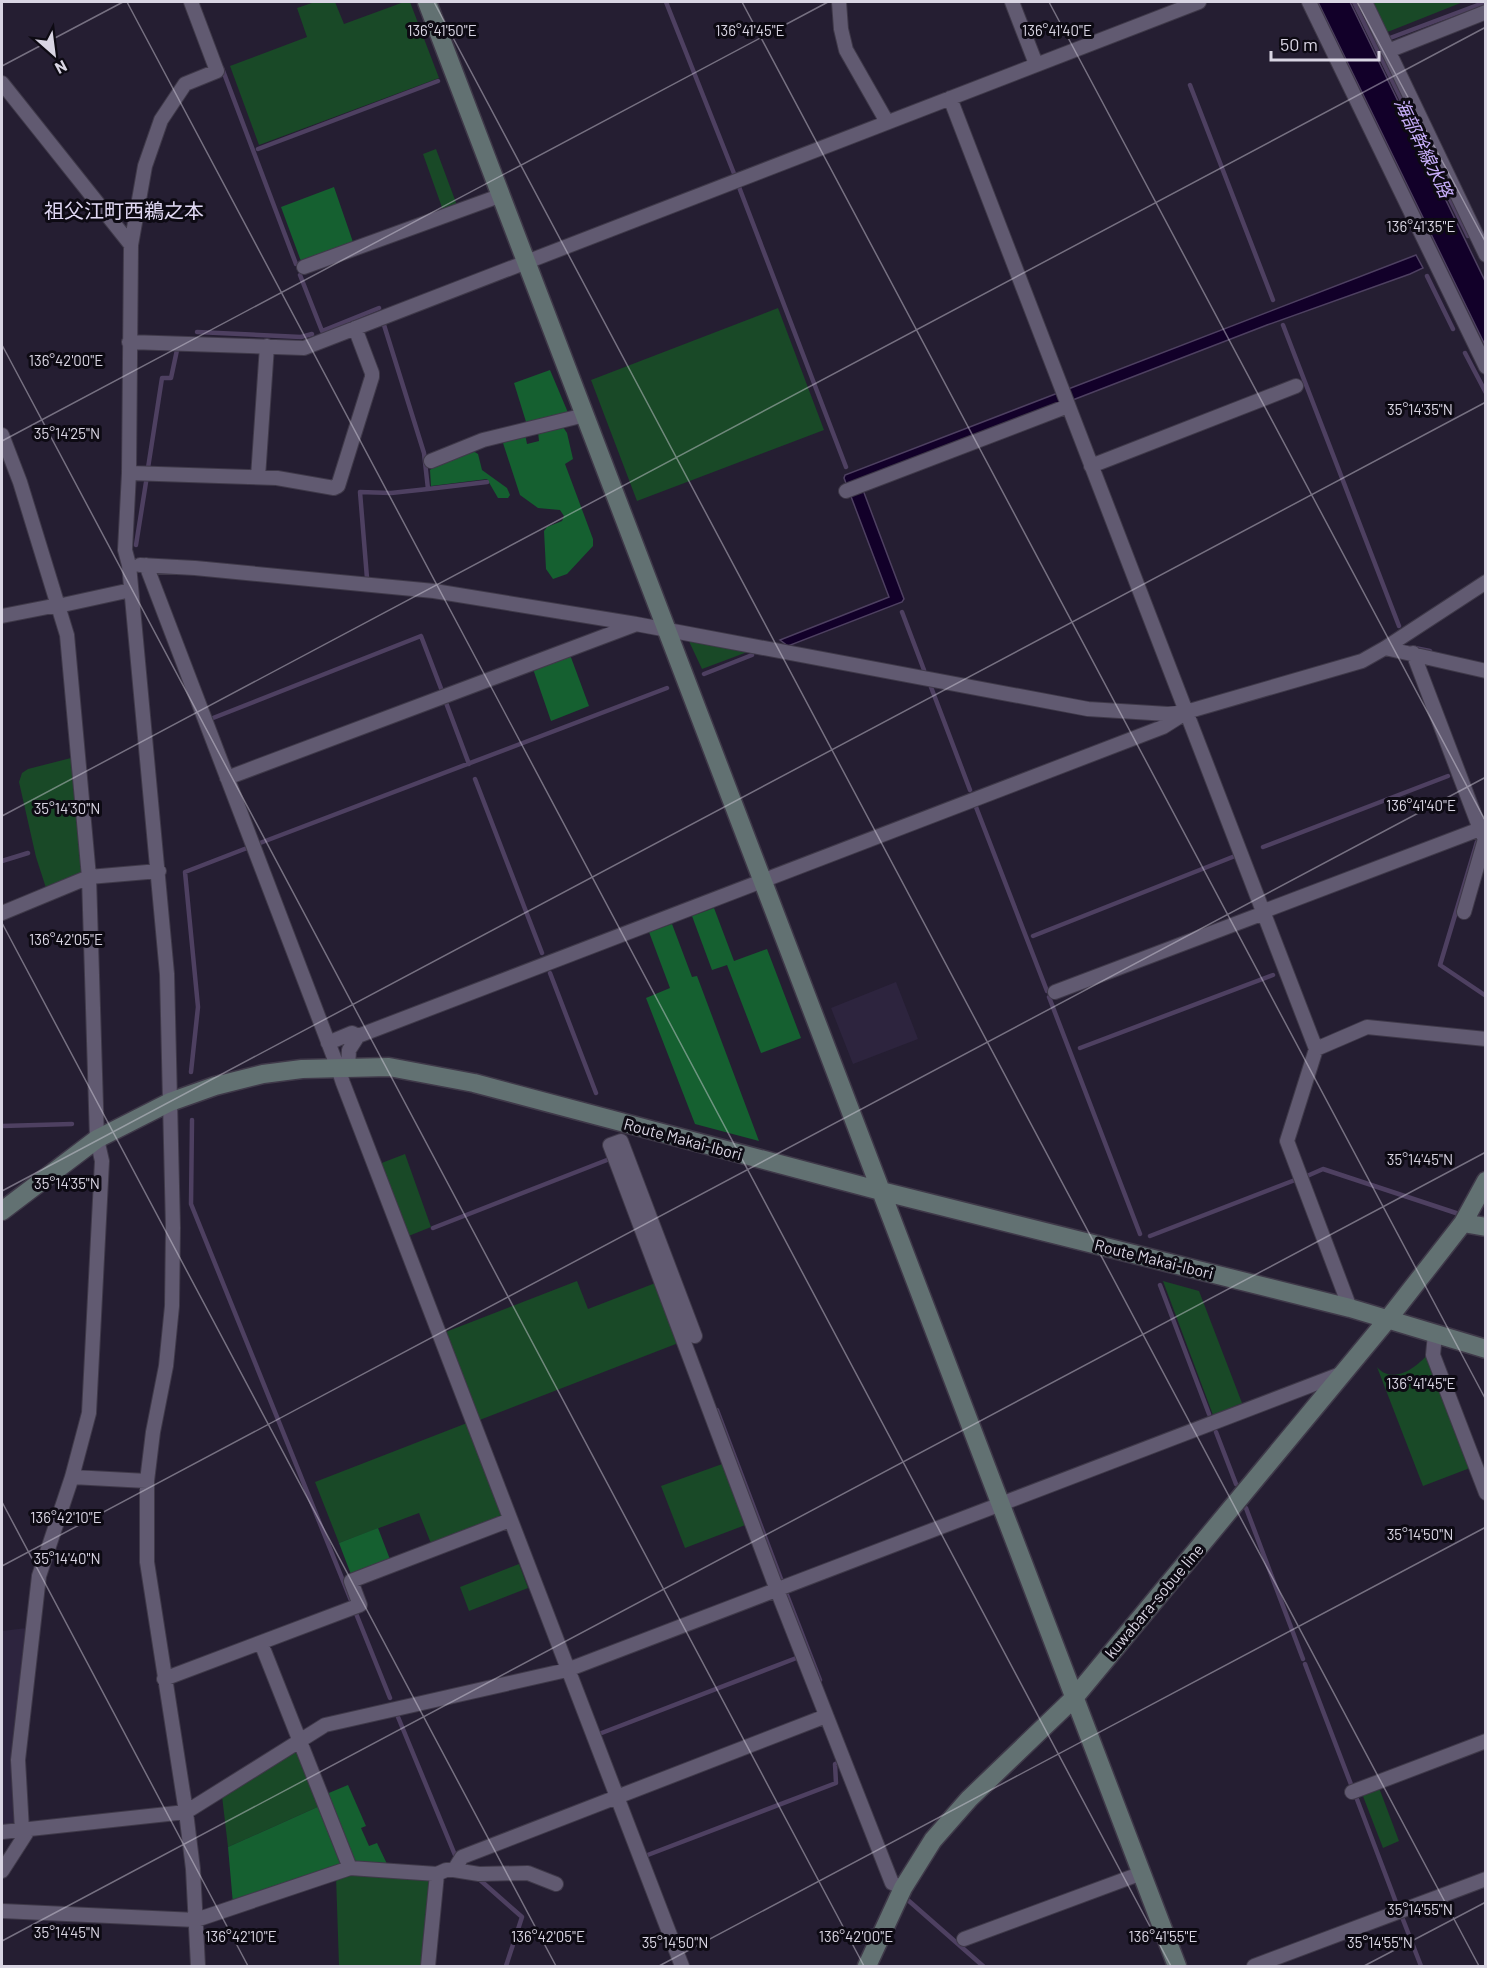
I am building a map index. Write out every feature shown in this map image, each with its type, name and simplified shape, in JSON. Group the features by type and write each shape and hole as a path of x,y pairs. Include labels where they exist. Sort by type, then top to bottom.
{"main road":[{"path":"428,2 1177,1966"},
{"name":"Route Makai-Ibori","path":"2,1211 97,1139 170,1102 215,1086 263,1074 302,1069 389,1067 474,1083 881,1191 1388,1319"},
{"name":"kuwabara-sobue line","path":"867,1966 903,1888 933,1840 969,1799 1074,1698 1388,1319 1463,1223 1485,1181"},
{"path":"1463,1223 1485,1227"},
{"path":"1388,1319 1485,1349"}],"street":[{"path":"191,2 217,70 185,84 161,120 145,166 131,245 129,473 124,550 129,565 167,974 173,1228 172,1306 147,1481 147,1562 186,1812 198,1966"},
{"path":"839,2 841,29 846,50 887,122"},
{"path":"1012,2 1036,64"},
{"path":"129,342 304,348 1199,2"},
{"path":"1309,2 1485,367"},
{"path":"1365,2 1485,255"},
{"path":"1388,51 1485,12"},
{"path":"2,83 131,245"},
{"path":"950,98 1316,1049 1287,1141 1350,1308"},
{"path":"304,267 502,195"},
{"path":"129,473 277,478 334,488 338,486 372,377 355,328"},
{"path":"258,477 267,346"},
{"path":"1091,466 1296,386"},
{"path":"847,491 1068,405"},
{"path":"431,461 483,440 585,415"},
{"path":"2,435 20,482 67,635 89,877 97,1139 102,1161 89,1413 72,1477 39,1576 18,1760 26,1829 2,1871"},
{"path":"129,565 434,591 636,624 1088,709 1168,714 1186,712 1362,661 1485,582"},
{"path":"146,565 328,1043 343,1068 347,1095 682,1966"},
{"path":"2,616 131,590"},
{"path":"227,778 636,624"},
{"path":"1384,648 1485,671"},
{"path":"1413,653 1483,827 1485,839 1479,883 1464,912"},
{"path":"343,1068 349,1050 358,1036 1163,727 1186,712"},
{"path":"1055,992 1483,827"},
{"path":"2,913 89,877 159,871"},
{"path":"1316,1049 1367,1027 1485,1039"},
{"path":"328,1043 352,1033 358,1036"},
{"path":"615,1143 612,1135 616,1121"},
{"path":"695,1336 621,1141 610,1145 826,1716 892,1883 903,1888"},
{"path":"1435,1334 1433,1356 1485,1493"},
{"path":"2,1832 186,1812 325,1725 567,1670 1344,1373"},
{"path":"72,1477 147,1481"},
{"path":"164,1679 360,1605 351,1581 510,1520"},
{"path":"261,1642 350,1868"},
{"path":"454,1870 462,1857 826,1716"},
{"path":"1352,1792 1485,1740"},
{"path":"2,1911 196,1920 350,1868 437,1874 446,1870 478,1874 528,1873 556,1884"},
{"path":"964,1939 1142,1873"},
{"path":"428,1966 437,1874"},
{"path":"1254,1966 1485,1879"}],"shaded area":[{"path":"1318,2 1350,2 1485,281 1485,345"},
{"path":"1416,255 1423,268 1410,274 1267,325 860,482 904,599 902,602 788,646 780,640 889,597 844,478 845,475"},
{"path":"896,982 918,1039 853,1064 831,1008"},
{"path":"27,1628 15,1822 2,1826 2,1631"}],"green space":[{"path":"315,2 335,2 344,24 404,2 410,2 439,78 259,145 230,66 307,37 297,8"},
{"path":"1370,2 1463,2 1385,33"},
{"path":"436,149 458,208 444,213 423,154"},
{"path":"334,187 354,245 302,264 281,207"},
{"path":"778,308 824,430 637,501 591,380"},
{"path":"550,370 569,415 527,425 514,383"},
{"path":"563,427 567,433 573,459 565,464 593,539 593,546 567,574 553,579 546,569 544,531 547,527 562,521 564,516 560,510 538,508 520,495 503,443 504,440 525,434 527,444 539,441 538,432"},
{"path":"473,451 478,454 482,470 507,488 510,495 508,498 498,498 487,479 431,486 430,470 437,464"},
{"path":"687,637 750,651 702,669"},
{"path":"569,652 589,706 551,721 532,666"},
{"path":"74,758 82,871 80,875 46,888 36,857 19,782 22,773 28,769"},
{"path":"714,908 734,961 767,949 801,1038 761,1053 727,965 712,970 692,916"},
{"path":"672,924 692,977 697,976 759,1141 695,1124 646,998 670,988 649,932"},
{"path":"405,1154 431,1227 406,1237 379,1164"},
{"path":"577,1281 588,1309 658,1282 681,1342 477,1421 443,1333"},
{"path":"1163,1281 1199,1291 1242,1403 1213,1415"},
{"path":"1427,1355 1470,1468 1423,1486 1377,1367 1390,1375 1397,1375 1417,1365"},
{"path":"467,1423 504,1519 432,1546 419,1513 339,1543 315,1482"},
{"path":"725,1463 748,1524 685,1548 661,1486"},
{"path":"378,1528 391,1562 352,1577 339,1543"},
{"path":"519,1564 528,1588 469,1611 460,1587"},
{"path":"298,1748 322,1805 228,1847 222,1796"},
{"path":"348,1785 366,1826 361,1828 369,1846 377,1843 388,1866 352,1864 324,1795"},
{"path":"1378,1785 1399,1841 1383,1848 1361,1791"},
{"path":"322,1805 345,1863 233,1904 228,1847"},
{"path":"356,1871 428,1879 433,1884 423,1966 339,1966 336,1876"}],"waterway":[{"path":"666,2 735,176"},
{"name":"海部幹線水路","path":"1354,2 1468,236"},
{"path":"1390,38 1486,2"},
{"path":"222,68 296,264"},
{"path":"258,149 438,81"},
{"path":"1190,85 1273,300"},
{"path":"739,187 846,467"},
{"path":"300,275 322,331 379,308"},
{"path":"1427,276 1453,329"},
{"path":"367,578 360,492 391,493 428,489 424,453 384,325"},
{"path":"1283,325 1399,626"},
{"path":"197,332 301,337 312,334"},
{"path":"148,468 162,378 171,378 177,350"},
{"path":"1465,353 1486,393"},
{"path":"136,545 147,476"},
{"path":"428,489 487,482"},
{"path":"902,612 924,670"},
{"path":"421,636 442,691"},
{"path":"213,718 421,636"},
{"path":"1415,648 1430,651"},
{"path":"704,674 752,655"},
{"path":"931,687 970,790"},
{"path":"260,843 667,688"},
{"path":"445,700 469,764"},
{"path":"1263,847 1448,776"},
{"path":"475,779 542,953"},
{"path":"976,807 1047,991"},
{"path":"1477,842 1440,965 1486,996"},
{"path":"191,1072 198,1007 185,872 247,848"},
{"path":"2,861 28,853"},
{"path":"1033,936 1235,856"},
{"path":"550,973 596,1093"},
{"path":"1080,1048 1273,975"},
{"path":"1049,997 1140,1234"},
{"path":"192,1120 191,1204 352,1603"},
{"path":"2,1126 72,1124"},
{"path":"433,1228 607,1160"},
{"path":"1307,1176 1323,1169 1459,1214"},
{"path":"1150,1236 1295,1180"},
{"path":"1160,1285 1209,1414"},
{"path":"717,1410 781,1579"},
{"path":"1216,1432 1236,1484"},
{"path":"1246,1508 1303,1659"},
{"path":"787,1595 820,1680"},
{"path":"355,1611 390,1698"},
{"path":"599,1734 799,1657"},
{"path":"1305,1664 1352,1787"},
{"path":"398,1717 455,1855"},
{"path":"645,1856 836,1783 835,1764 840,1762"},
{"path":"1355,1794 1397,1905"},
{"path":"480,1880 522,1917 506,1966"},
{"path":"909,1901 983,1966"},
{"path":"1402,1917 1421,1966"}],"district":[{"name":"祖父江町西鵜之本","path":"124,211"}]}
